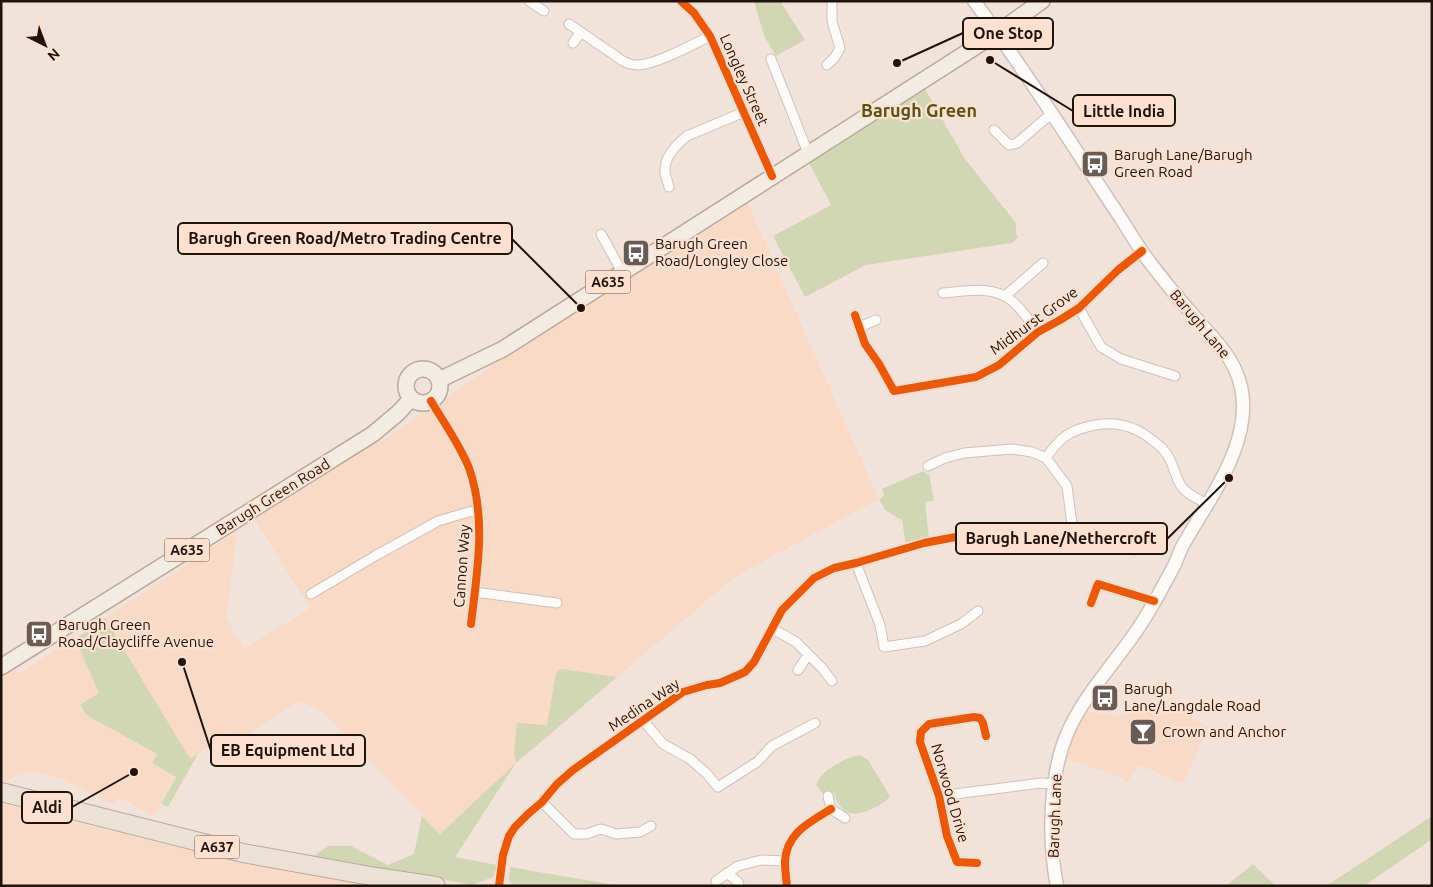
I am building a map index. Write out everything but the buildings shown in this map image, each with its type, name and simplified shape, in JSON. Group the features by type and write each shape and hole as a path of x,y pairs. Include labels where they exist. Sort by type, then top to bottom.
{"highway":[{"name":"A637","path":"1,792 243,853 436,886"}],"main road":[{"name":"Barugh Lane","path":"974,1 997,32 1142,251 1175,294 1223,350 1236,369 1243,399 1240,436 1224,474 1137,630 1081,708 1067,734 1057,762 1054,784 1052,841 1053,868 1057,886"},
{"name":"A635","path":"439,380 503,349 997,32 1042,1"},
{"path":"419,370 429,370 439,380 437,396 424,404 419,404 411,399 405,384 410,374 419,370"},
{"name":"Barugh Green Road","path":"1,667 373,434 411,399"}],"street":[{"name":"Longley Street","path":"681,1 694,13 710,36 772,176"},
{"path":"827,65 840,48 832,21 832,1"},
{"path":"568,24 623,61 636,65 652,62 710,36"},
{"path":"573,43 581,32"},
{"path":"771,59 808,153"},
{"path":"669,187 665,172 666,164 669,156 680,142 687,136 744,112"},
{"path":"994,130 1009,144 1017,143 1052,114"},
{"path":"602,234 622,272"},
{"name":"Midhurst Grove","path":"855,315 865,344 894,391 976,377 999,365 1038,332 1079,308 1118,270 1142,251"},
{"path":"1005,296 1043,263"},
{"path":"943,293 979,290 1005,296 1014,302 1038,332"},
{"path":"1079,308 1101,347 1121,359 1174,376"},
{"path":"860,327 876,320"},
{"name":"Cannon Way","path":"431,401 458,445 466,462 479,509 480,545 471,624"},
{"path":"1046,458 1055,444 1064,436 1088,426 1107,423 1127,425 1143,432 1162,447 1169,457 1182,488 1188,494 1207,504"},
{"path":"928,466 945,458 964,453 1012,448 1032,452 1046,458 1067,486 1072,525"},
{"name":"Cannon Way","path":"311,594 438,520 479,509"},
{"path":"1055,538 1072,525"},
{"path":"1072,525 1139,551 1142,529"},
{"path":"978,528 974,538 980,549"},
{"name":"Medina Way","path":"499,886 503,855 509,836 515,827 542,802 557,784 573,770 683,692 720,683 745,672 754,662 782,610 814,578 834,568 924,543 961,536 974,538"},
{"path":"856,563 880,624 884,647 925,641 960,624 978,612"},
{"path":"1090,603 1098,584 1154,601"},
{"name":"Cannon Way","path":"475,592 557,603"},
{"path":"773,629 796,642 822,668 832,682"},
{"path":"798,670 808,655"},
{"name":"Norwood Drive","path":"976,863 957,862 947,836 939,796 920,742 921,732 929,724 974,717 980,718 986,736"},
{"path":"643,720 663,744 690,759 718,787 757,762 772,746 815,723"},
{"path":"939,796 1041,783 1054,784"},
{"path":"828,796 832,809 845,818"},
{"path":"542,802 574,834 586,834 601,829 616,834 640,832 651,826"},
{"path":"787,886 785,861 790,842 802,828 832,809"},
{"path":"716,881 738,866 761,860 785,861"},
{"path":"727,873 738,882 739,886"}],"shaded area":[{"path":"747,202 879,499 736,576 516,763 440,834 323,712 300,701 243,737 228,732 190,760 105,618 237,531 226,618 244,648 310,609 255,519 406,425 496,363"},
{"path":"75,639 99,693 86,715 157,755 152,763 176,777 153,816 118,797 114,805 64,780 31,771 4,781 1,780 1,678 16,669 19,673"},
{"path":"1168,701 1208,728 1183,784 1139,765 1127,782 1121,777 1066,759 1074,734 1087,712 1120,716 1126,711 1165,710"},
{"path":"1,803 183,849 376,886 1,886"}],"green space":[{"path":"754,1 780,1 805,40 776,56 764,36"},
{"path":"924,87 965,159 1016,223 1016,234 1018,237 1012,243 866,265 805,297 773,236 831,205 809,163"},
{"path":"923,471 928,475 929,473 934,501 925,502 929,538 906,546 902,520 885,510 879,499 884,496 882,489"},
{"path":"105,618 190,759 198,754 168,807 161,804 176,777 152,763 157,754 86,715 80,705 99,693 75,639"},
{"path":"561,669 617,677 516,763 514,754 517,723 547,725 556,673"},
{"path":"860,755 868,760 890,796 874,808 855,814 845,811 841,807 834,793 822,793 816,785 822,775 828,770 841,762"},
{"path":"516,763 455,857 497,865 493,877 472,885 314,856 328,846 351,846 388,865 414,854 422,816 440,834"},
{"path":"1432,816 1432,839 1364,886 1326,886"},
{"path":"1253,864 1276,886 1226,886"},
{"path":"510,867 621,886 514,886 509,881"}],"cycle path":[{"path":"681,1 694,13 710,36 772,176"},
{"path":"855,315 865,344 894,391 976,377 999,365 1038,332 1079,308 1118,270 1142,251"},
{"path":"431,401 469,468 478,507 479,546 471,624"},
{"path":"499,886 503,855 509,836 515,827 542,802 557,784 573,770 683,692 720,683 745,672 754,662 782,610 814,578 834,568 924,543 961,536 973,538"},
{"path":"1091,603 1098,584 1154,601"},
{"path":"977,863 957,862 947,836 939,796 920,742 921,732 929,724 974,717 980,718 986,736"},
{"path":"787,886 785,862 786,852 790,843 794,836 807,824 831,809"}],"place":[{"name":"Little India","path":"990,60"},
{"name":"One Stop","path":"897,63"},
{"name":"Barugh Lane/Barugh Green Road","path":"1095,164"},
{"name":"Barugh Green Road/Longley Close","path":"636,253"},
{"name":"Barugh Green Road/Metro Trading Centre","path":"581,308"},
{"name":"Barugh Lane/Nethercroft","path":"1229,478"},
{"name":"Barugh Green Road/Claycliffe Avenue","path":"39,634"},
{"name":"EB Equipment Ltd","path":"182,662"},
{"name":"Barugh Lane/Langdale Road","path":"1105,698"},
{"name":"Crown and Anchor","path":"1143,732"},
{"name":"Aldi","path":"134,772"}],"district":[{"name":"Barugh Green","path":"919,111"}]}
